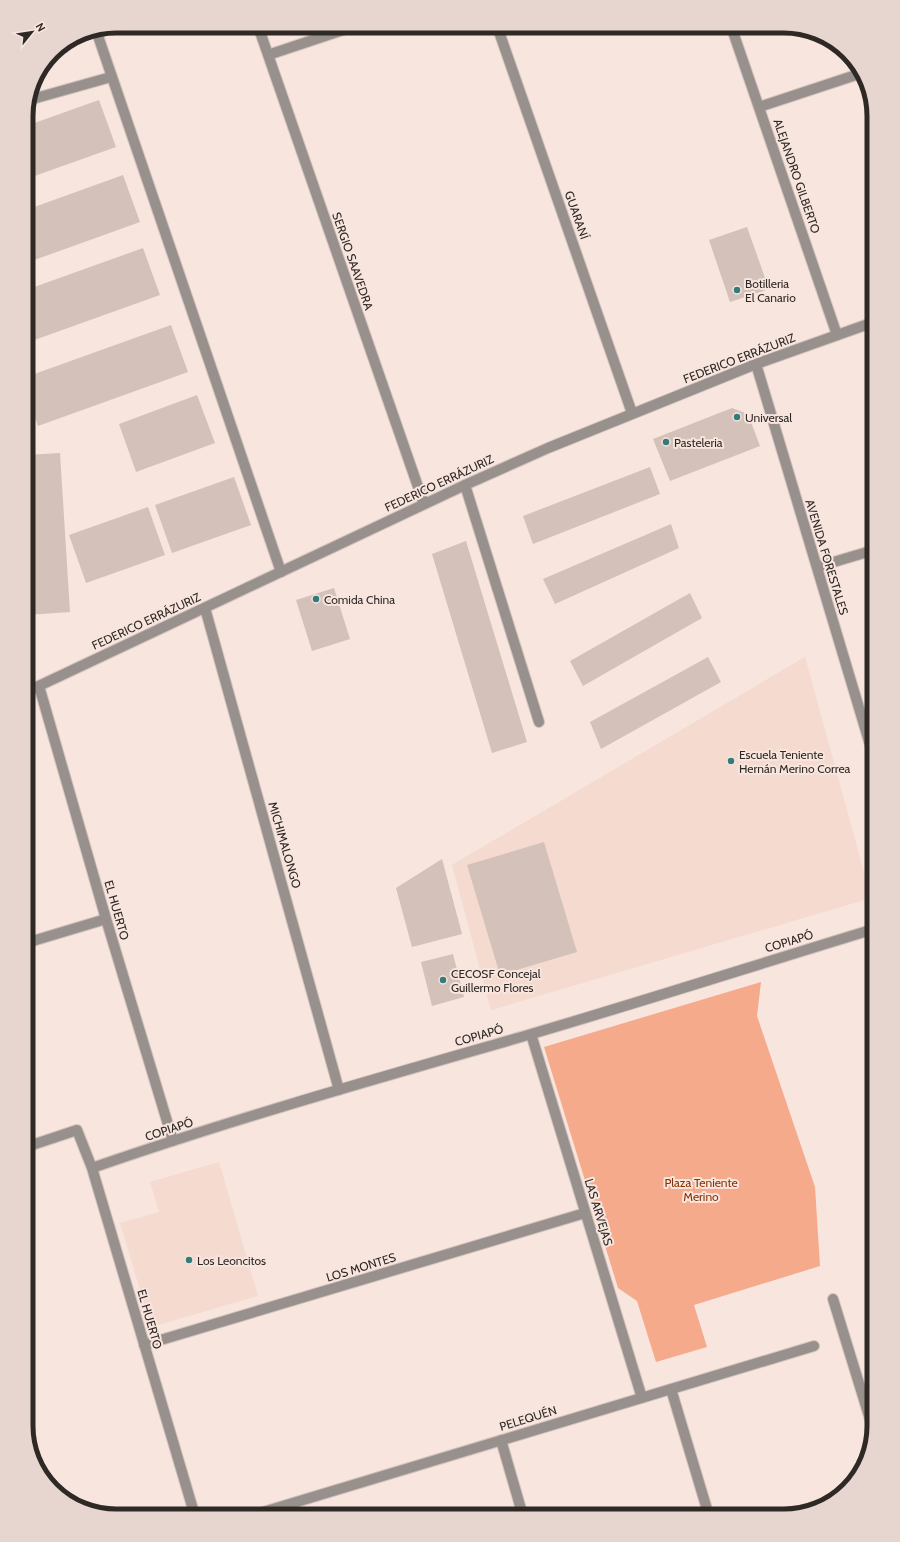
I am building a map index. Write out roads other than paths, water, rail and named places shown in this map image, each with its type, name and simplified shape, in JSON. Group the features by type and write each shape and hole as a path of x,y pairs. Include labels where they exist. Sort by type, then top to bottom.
{"street":[{"name":"SERGIO SAAVEDRA","path":"260,33 424,504"},
{"path":"268,55 334,33"},
{"name":"GUARANÍ","path":"499,33 632,413"},
{"name":"ALEJANDRO GILBERTO","path":"733,33 837,335"},
{"path":"98,35 281,572"},
{"path":"759,106 856,75"},
{"path":"35,98 111,77"},
{"name":"FEDERICO ERRÁZURIZ","path":"33,689 424,504 548,448 756,364 867,324"},
{"name":"AVENIDA FORESTALES","path":"756,364 867,727"},
{"path":"465,485 540,722"},
{"path":"817,567 867,552"},
{"name":"MICHIMALONGO","path":"205,608 339,1090"},
{"name":"EL HUERTO","path":"39,686 106,919 173,1141"},
{"path":"33,942 106,919"},
{"name":"COPIAPÓ","path":"92,1168 173,1141 339,1090 531,1034 867,931"},
{"name":"LAS ARVEJAS","path":"531,1034 642,1398"},
{"name":"EL HUERTO","path":"33,1145 77,1130 92,1168 193,1509"},
{"name":"LOS MONTES","path":"144,1346 585,1213"},
{"path":"833,1299 867,1398"},
{"name":"PELEQUÉN","path":"273,1509 814,1346"},
{"path":"671,1389 707,1509"},
{"path":"501,1440 521,1509"}],"place":[{"name":"Botilleria El Canario","path":"737,290"},
{"name":"Universal","path":"737,417"},
{"name":"Pasteleria","path":"666,442"},
{"name":"Comida China","path":"316,599"},
{"name":"Escuela Teniente Hernán Merino Correa","path":"731,761"},
{"name":"CECOSF Concejal Guillermo Flores","path":"443,980"},
{"name":"Los Leoncitos","path":"189,1260"}],"park label":[{"name":"Plaza Teniente Merino","path":"701,1189"}]}
